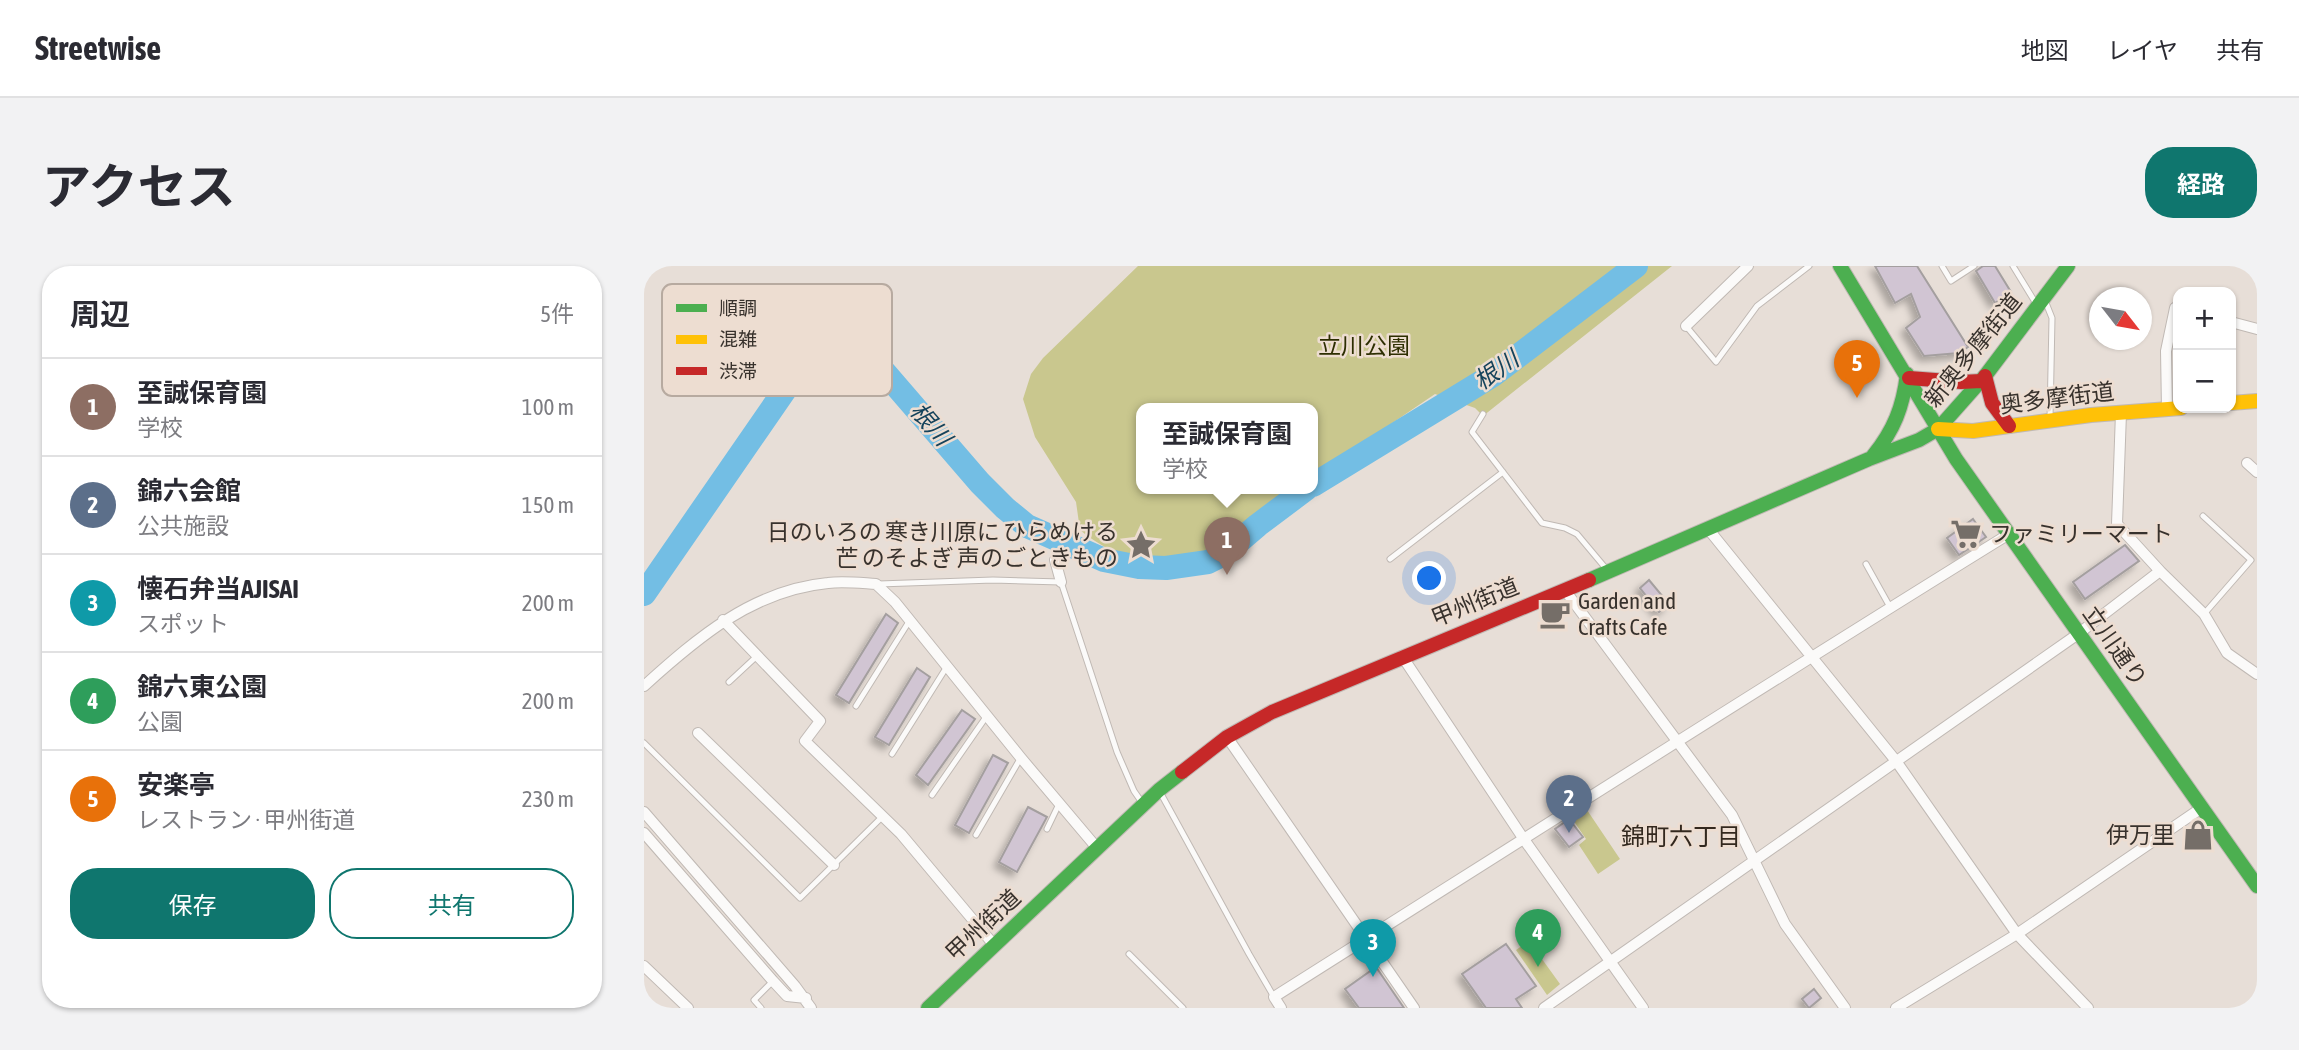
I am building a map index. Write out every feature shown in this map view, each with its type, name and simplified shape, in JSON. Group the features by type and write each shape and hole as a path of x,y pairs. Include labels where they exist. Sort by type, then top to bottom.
{"main road":[{"path":"1840,266 1938,429"},
{"name":"新奥多摩街道","path":"1938,429 1983,379 2068,266"},
{"path":"1908,376 1983,379 1988,396 1998,414 2010,426"},
{"path":"1869,459 1896,425 1902,412 1908,376"},
{"path":"2236,403 2257,401"},
{"name":"奥多摩街道","path":"1938,429 1973,431 2173,408"},
{"name":"甲州街道","path":"928,1008 1143,804 1227,737 1272,712 1709,530 1869,459 1919,440 1938,429"},
{"name":"立川通り","path":"1938,429 1956,460 2078,634 2256,882"}],"street":[{"path":"1686,326 1748,266"},
{"path":"2173,318 2166,351 2173,401"},
{"path":"2236,323 2257,329"},
{"path":"2120,413 2117,524 2204,614 2227,653 2257,674"},
{"path":"2248,463 2257,472"},
{"path":"1709,530 1896,761 2017,934 2088,1008"},
{"path":"1282,1008 1274,997 2009,534"},
{"path":"1055,560 1061,582"},
{"path":"1544,1008 2078,634 2160,571"},
{"path":"644,686 668,662 723,620 775,595 830,583 876,584 910,620 1097,848"},
{"path":"1564,589 1732,815 1785,924 1845,1008"},
{"path":"723,620 820,721 805,741 901,834 994,945"},
{"path":"1402,656 1523,838 1643,1008"},
{"path":"698,733 834,865"},
{"path":"1227,737 1414,1008"},
{"path":"1896,1008 2017,934 2203,807"},
{"path":"644,811 809,1003"},
{"path":"645,836 787,996 809,1003"},
{"path":"716,914 725,906"},
{"path":"644,966 688,1008"}],"lane":[{"path":"1686,326 1716,362 1757,306 1809,266"},
{"path":"1941,266 1951,281 1974,266"},
{"path":"2013,266 2052,318 2049,421"},
{"path":"1483,414 1472,432 1542,523 1565,528 1577,534 1608,572"},
{"path":"1390,559 1503,472"},
{"path":"2203,516 2251,560 2204,614"},
{"path":"1866,564 1890,607"},
{"path":"876,584 993,580 1061,582 1117,752 1134,791 1143,804"},
{"path":"856,706 910,620"},
{"path":"729,682 757,656"},
{"path":"892,754 947,667"},
{"path":"932,794 987,716"},
{"path":"644,743 800,898 883,816"},
{"path":"976,835 1021,758"},
{"path":"1159,790 1274,997"},
{"path":"1047,829 1059,804"},
{"path":"1129,954 1183,1008"},
{"path":"761,1008 754,1000 773,981"}],"green space":[{"name":"立川公園","path":"1138,266 1672,266 1483,416 1475,408 1435,394 1318,474 1318,403 1136,403 1136,494 1289,494 1231,541 1185,559 1148,561 1130,557 1096,542 1080,530 1076,502 1035,437 1023,399 1031,374 1043,358"},
{"path":"1585,807 1620,859 1598,874 1579,845 1586,839 1571,817"},
{"path":"1529,941 1560,984 1547,995 1516,950"}],"building":[{"path":"1875,266 1917,266 1968,347 1959,353 1924,356 1906,328 1920,317 1911,294 1895,303"},
{"path":"1983,266 1995,266 2011,292 1995,303 1976,271"},
{"path":"1973,519 1986,537 1959,555 1947,538"},
{"path":"2125,545 2139,561 2085,599 2073,582"},
{"path":"1649,580 1669,604 1659,612 1640,588"},
{"path":"886,614 898,623 849,703 836,695"},
{"path":"917,668 930,677 889,745 875,737"},
{"path":"962,710 975,719 928,785 916,775"},
{"path":"993,755 1008,763 969,833 955,825"},
{"path":"1028,807 1047,817 1017,872 999,862"},
{"path":"1569,819 1583,837 1569,847 1555,829"},
{"path":"1506,944 1536,986 1516,999 1522,1008 1486,1008 1462,974"},
{"path":"1376,967 1404,1008 1359,1008 1345,989"},
{"path":"1814,989 1821,998 1809,1008 1802,999"}],"waterway":[{"name":"根川","path":"1318,482 1493,375 1636,266"},
{"name":"根川","path":"892,381 1005,508 1027,526 1104,560 1139,567 1166,568 1208,562 1224,554 1299,494"},
{"name":"根川","path":"644,594 781,396"}],"traffic: fast":[{"path":"1589,580 1919,440 1938,429 1840,266"},
{"path":"1938,429 1985,376 2068,266"},
{"path":"1873,456 1887,437 1896,418 1907,374"},
{"path":"1938,429 1956,459 2257,886"},
{"path":"928,1008 1159,790 1182,772"}],"traffic: slow":[{"path":"2236,403 2257,401"},
{"path":"1938,429 1973,431 2091,415 2173,409"}],"traffic: jam":[{"path":"1985,376 1992,403 2009,426"},
{"path":"1909,378 1981,381"},
{"path":"1182,772 1227,737 1272,712 1589,580"}],"place":[{"name":"安楽亭","path":"1857,398"},
{"name":"ファミリーマート","path":"1966,534"},
{"name":"日のいろの 寒き川原に ひらめける 芒 のそよぎ 声のごときもの","path":"1141,545"},
{"name":"至誠保育園","path":"1227,575"},
{"name":"Garden and Crafts Cafe","path":"1555,614"},
{"name":"錦六会館","path":"1569,833"},
{"name":"伊万里","path":"2198,835"},
{"name":"錦六東公園","path":"1538,967"},
{"name":"懐石弁当AJISAI","path":"1373,977"}],"district":[{"name":"錦町六丁目","path":"1681,836"}]}
